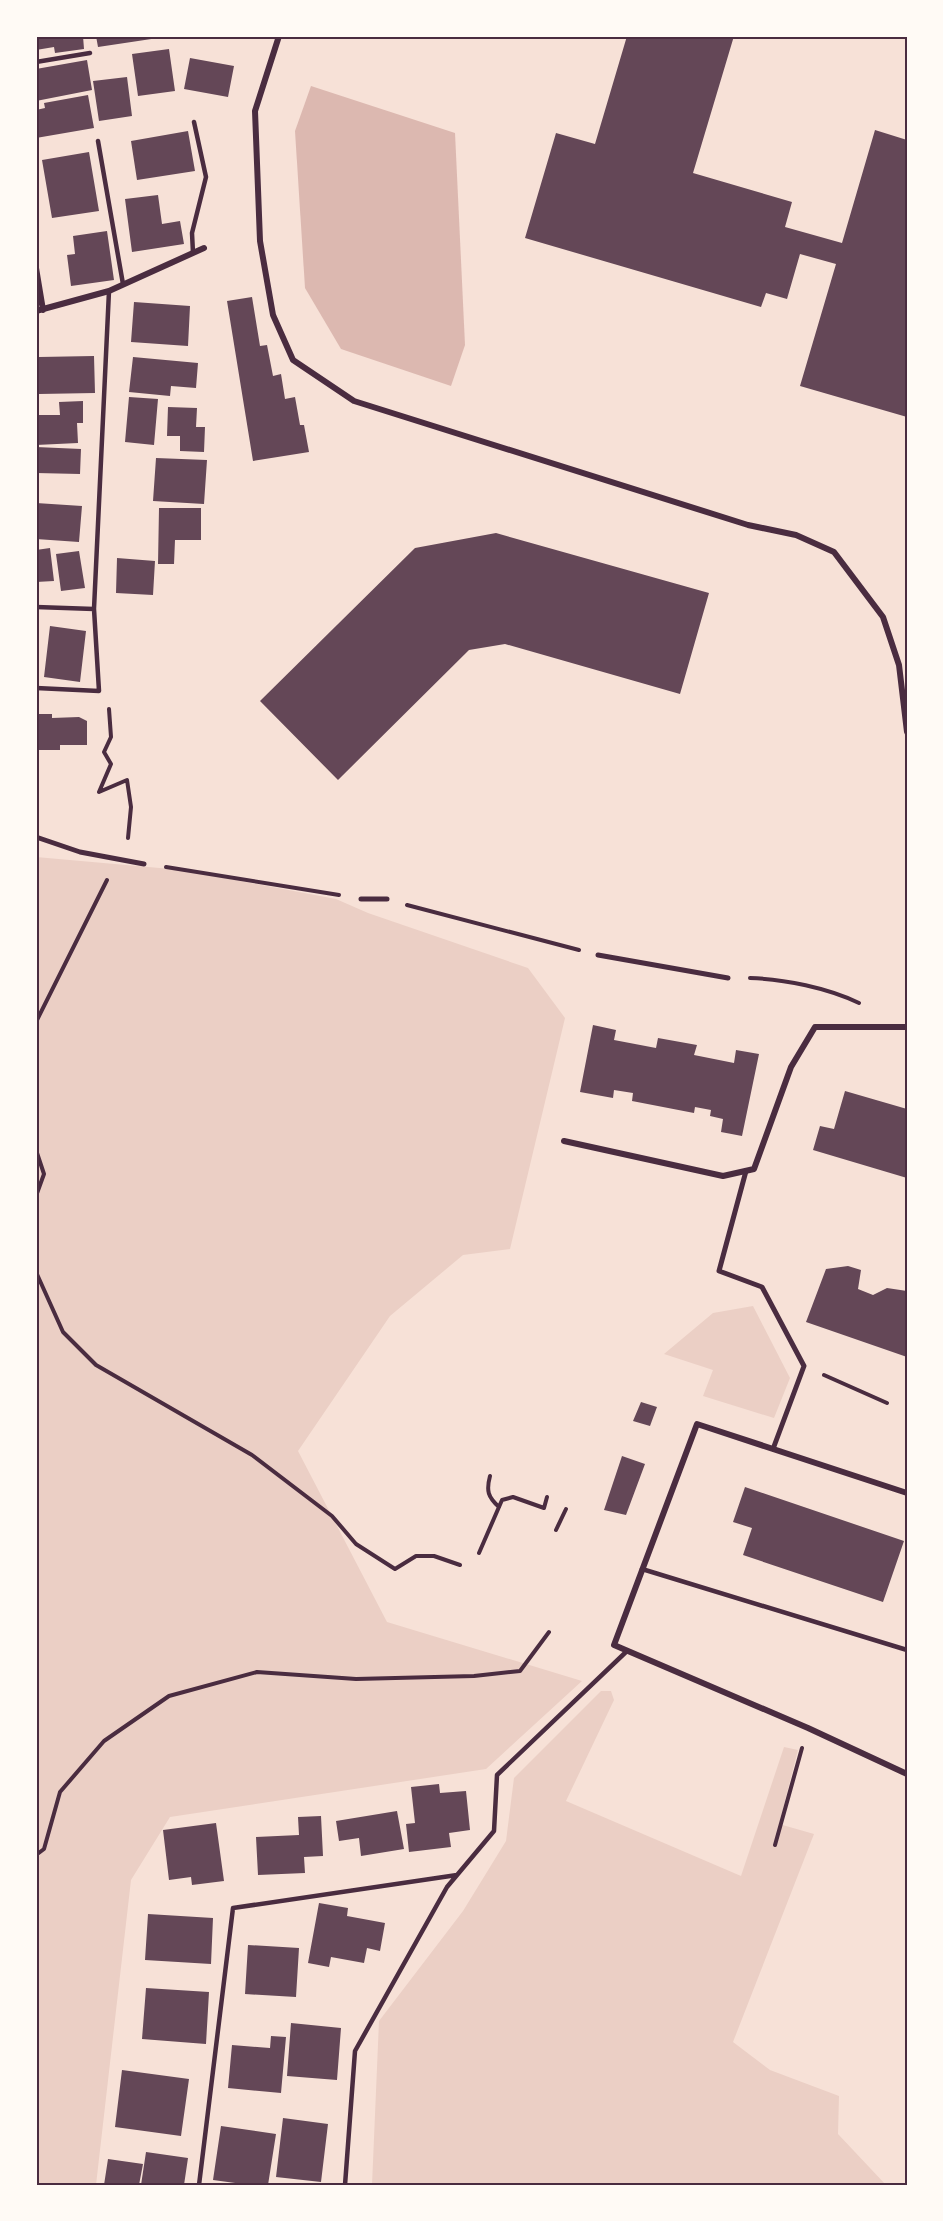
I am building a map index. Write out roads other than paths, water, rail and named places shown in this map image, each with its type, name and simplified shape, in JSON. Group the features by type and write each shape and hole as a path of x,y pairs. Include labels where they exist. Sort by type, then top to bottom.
{"street":[{"path":"279,36 255,111 260,241 273,315 293,360 354,401 748,525 796,535 834,552 883,617 899,665 907,732"},
{"path":"36,268 40,310 109,291 204,248"},
{"path":"36,837 80,852 144,864"},
{"path":"361,899 387,899"},
{"path":"598,954 728,978"},
{"path":"564,1141 723,1176 754,1169 791,1067 815,1027 907,1027"},
{"path":"746,1170 719,1271 762,1287 804,1366 773,1449"},
{"path":"907,1493 697,1424 614,1645 808,1728 907,1774"}],"lane":[{"path":"36,62 90,53"},
{"path":"193,253 192,233 206,177 194,122"},
{"path":"98,141 123,284"},
{"path":"36,688 99,691 94,609 109,291"},
{"path":"36,607 94,609"},
{"path":"642,1569 907,1650"},
{"path":"345,2185 355,2051 447,1887 494,1831 497,1775 627,1651"},
{"path":"199,2185 233,1908 457,1875"}]}
